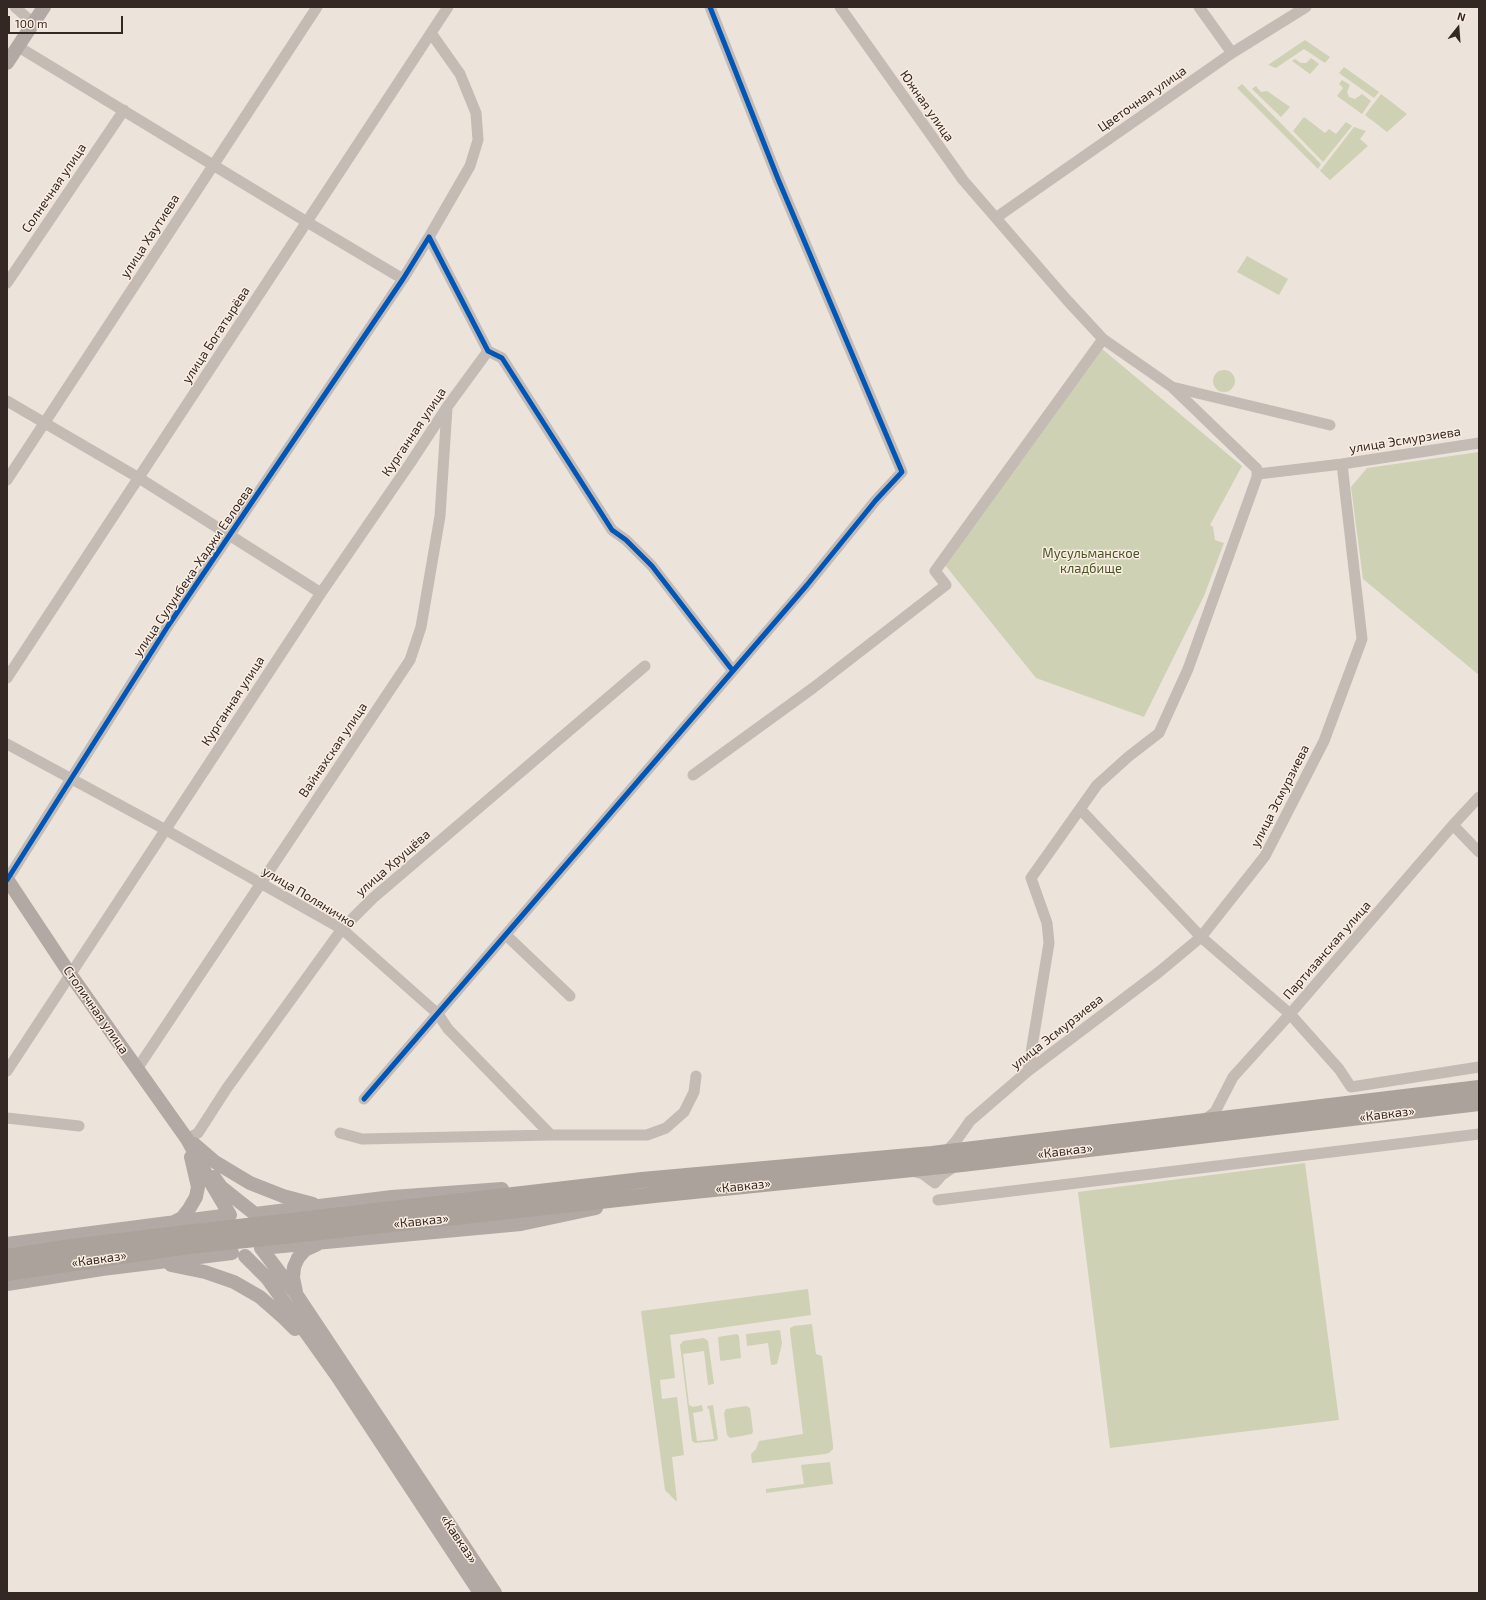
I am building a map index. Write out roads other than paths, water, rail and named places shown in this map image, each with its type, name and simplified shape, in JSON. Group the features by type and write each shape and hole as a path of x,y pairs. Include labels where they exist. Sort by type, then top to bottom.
{"highway":[{"name":"«Кавказ»","path":"7,1258 72,1247 187,1240 283,1229 642,1180 945,1153 1479,1088"},
{"name":"«Кавказ»","path":"283,1229 654,1195 962,1164 1479,1103"},
{"name":"«Кавказ»","path":"7,1273 187,1240"}],"main road":[{"path":"7,63 44,7"},
{"name":"Столичная улица","path":"7,879 70,974 187,1139"},
{"path":"187,1139 210,1183 230,1215"},
{"path":"187,1139 215,1162 250,1184 283,1196 320,1206"},
{"path":"172,1223 182,1218 189,1210 196,1197 198,1187 187,1139"},
{"path":"7,1284 155,1262 254,1254 261,1248 265,1241 266,1228 262,1220 222,1187 195,1152"},
{"path":"7,1244 230,1215 242,1211 255,1214 392,1197 642,1180"},
{"path":"261,1248 521,1224 654,1195"},
{"path":"230,1215 222,1226 221,1235 226,1247 239,1255"},
{"path":"296,1294 293,1278 294,1267 298,1258 305,1250 320,1243"},
{"name":"«Кавказ»","path":"261,1248 296,1294 495,1593"},
{"name":"«Кавказ»","path":"239,1255 267,1278 274,1287 337,1376 480,1593"},
{"path":"155,1262 205,1272 234,1282 260,1297 284,1318 337,1376"}],"street":[{"path":"15,7 33,23"},
{"name":"улица Хаутиева","path":"7,480 317,7"},
{"name":"улица Богатырёва","path":"7,678 448,7"},
{"path":"439,21 456,7"},
{"path":"364,1099 807,585 876,500 902,472 778,179 710,7"},
{"name":"Южная улица","path":"840,7 963,180 997,217 1066,299 1103,338 1172,386"},
{"path":"1199,7 1232,53"},
{"name":"Цветочная улица","path":"997,217 1232,53 1306,7"},
{"name":"улица Сулунбека-Хаджи Евлоева","path":"7,879 168,626 403,279 470,166 478,140 476,113 460,74 431,33"},
{"path":"17,46 403,279"},
{"name":"Солнечная улица","path":"7,283 124,110"},
{"path":"429,237 488,351 502,358 612,530 626,540 652,566 733,671"},
{"path":"693,775 813,688 946,585 935,571 1103,338"},
{"name":"Курганная улица","path":"7,1071 321,592 411,462 447,407 488,351"},
{"path":"1172,386 1330,425"},
{"path":"1028,1071 1049,944 1047,923 1031,878 1098,785 1128,757 1159,733 1188,669 1258,474 1255,466 1172,386"},
{"path":"7,401 139,478 321,592"},
{"name":"Вайнахская улица","path":"137,1069 410,660 421,627 440,516 447,407"},
{"name":"улица Эсмурзиева","path":"945,1153 956,1141 970,1121 1028,1071 1159,972 1201,937 1265,856 1324,741 1362,639 1342,464 1479,443"},
{"path":"1258,474 1342,464"},
{"name":"улица Хрущёва","path":"187,1139 198,1133 226,1088 342,929 373,898 645,666"},
{"name":"улица Поляничко","path":"7,744 166,830 342,929 438,1014 448,1029 551,1135"},
{"name":"Партизанская улица","path":"1201,1122 1214,1112 1233,1077 1290,1014 1453,825 1479,797"},
{"path":"1080,809 1201,937 1290,1014 1339,1069 1350,1087 1479,1067"},
{"path":"1453,825 1479,852"},
{"path":"506,935 570,996"},
{"path":"340,1133 362,1139 551,1135 647,1135 666,1128 684,1112 694,1092 696,1076"},
{"path":"1224,1094 1222,1104 1224,1110 1230,1115 1242,1117"},
{"path":"7,1118 79,1126"},
{"path":"962,1132 965,1142 972,1149"},
{"path":"938,1200 1479,1134"}],"park label":[{"name":"Мусульманское кладбище","path":"1091,562"}]}
